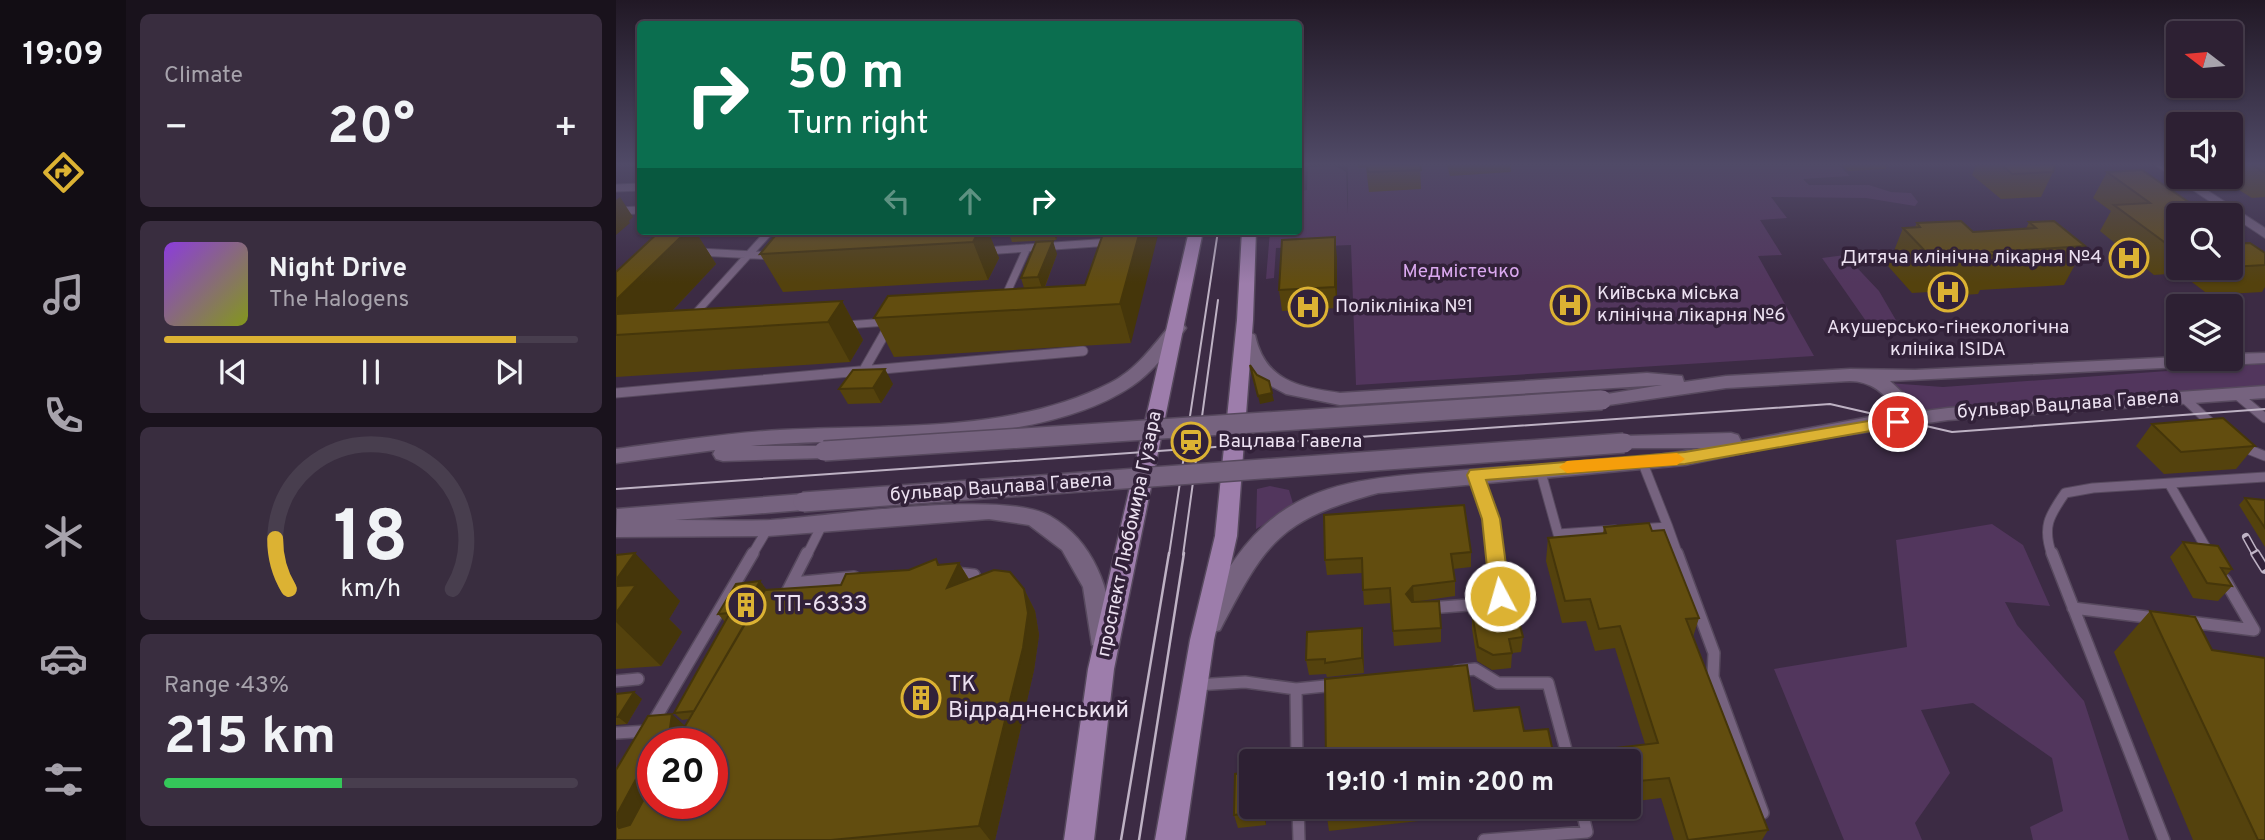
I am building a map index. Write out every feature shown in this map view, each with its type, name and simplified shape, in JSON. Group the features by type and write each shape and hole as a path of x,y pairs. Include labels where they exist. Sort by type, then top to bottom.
{"main road":[{"name":"проспект Любомира Гузара","path":"1079,840 1101,670 1195,235"},
{"path":"1170,840 1202,640 1226,536 1245,320 1249,235"},
{"path":"1245,320 1247,354 1253,363 1279,383 1320,397 1367,399 1647,379 1726,382"},
{"path":"616,457 756,439 974,425 1045,414 1081,403 1119,386 1142,369 1177,328"},
{"name":"бульвар Вацлава Гавела","path":"616,457 824,451 1602,400 1726,382 1850,375 1915,376 2265,358"},
{"path":"1850,375 1882,385 1898,396 1902,406 1898,422"},
{"name":"бульвар Вацлава Гавела","path":"616,517 1624,443 1790,438 1948,414 2265,392"},
{"path":"1202,640 1244,562 1264,538 1297,512 1326,499 1378,485 1685,458 1790,438"},
{"path":"616,529 768,528 989,511 1041,521 1063,537 1090,575 1101,608 1101,670"}],"street":[{"path":"2219,204 2265,234"}],"lane":[{"path":"616,211 637,210"},
{"path":"687,323 766,235"},
{"path":"1109,254 1114,235"},
{"path":"974,252 1112,242"},
{"path":"1002,304 1027,248"},
{"path":"689,252 776,257"},
{"path":"837,326 903,321"},
{"path":"865,368 891,322"},
{"path":"616,393 829,375 865,368 1083,351"},
{"path":"2236,394 2265,418"},
{"path":"2183,397 2229,440 2265,456"},
{"path":"1642,461 1714,653 1713,677 1763,813"},
{"path":"1540,469 1558,534 1668,527"},
{"path":"1415,609 1482,604 1500,596 1491,519 1476,475"},
{"path":"2164,840 2046,538 2050,515 2065,494 2093,488 2265,477"},
{"path":"2170,485 2215,563"},
{"path":"779,607 823,523"},
{"path":"650,728 768,528"},
{"path":"938,572 974,575"},
{"path":"2176,621 2254,631 2221,574"},
{"path":"793,583 873,576"},
{"path":"2073,608 2163,619"},
{"path":"1438,674 1475,669 1498,683 1548,683 1566,749"},
{"path":"616,681 638,679"},
{"path":"1194,685 1245,682 1296,689 1349,683"},
{"path":"1296,689 1297,749"},
{"path":"616,733 637,732"},
{"path":"1298,819 1299,840"},
{"path":"1484,840 1587,832 1584,819"}],"green space":[{"name":"Медмістечко","path":"1302,204 1348,204 1348,214 1348,204 1776,204 1787,218 1760,220 1782,255 1758,256 1814,356 1356,385 1351,245 1276,248 1274,278 1266,279 1270,235 1302,235"},
{"path":"1845,255 1879,291 1897,322 1868,324 1822,258"},
{"path":"2265,364 2265,388 1913,414 1910,403 1888,383 1943,387 2167,371 2243,371 2243,366"},
{"path":"1270,486 1289,490 1294,507 1256,529 1257,489"},
{"path":"1992,524 2023,545 2050,606 2005,602 2017,625 2084,701 2129,840 2033,840 2030,827 2063,811 2052,758 1973,703 1921,710 1950,773 1915,823 1922,840 1844,840 1774,669 1907,647 1896,540"}],"building":[{"path":"2166,204 2166,243 2114,205"},
{"path":"1961,221 1973,232 2036,228 2029,222 2054,221 2085,246 1993,252 1997,255 1950,258 1945,253 1928,254 1903,228 1920,227 1917,223"},
{"path":"656,235 683,235 616,300 616,272"},
{"path":"776,235 977,235 973,242 760,254"},
{"path":"1103,235 1139,235 1120,304 874,318 888,296 1085,285"},
{"path":"1335,237 1335,287 1279,290 1282,240"},
{"path":"1053,241 1038,277 1021,278 1036,242"},
{"path":"2243,243 2250,243 2265,253 2265,265 2243,266"},
{"path":"842,301 828,322 616,335 616,314"},
{"path":"1250,365 1257,375 1269,381 1272,393 1258,396"},
{"path":"885,369 873,388 839,389 853,370"},
{"path":"2223,418 2255,446 2181,452 2152,424"},
{"path":"2245,498 2265,500 2265,528"},
{"path":"1464,505 1471,552 1451,554 1455,581 1413,586 1406,594 1412,602 1439,601 1441,628 1393,631 1390,588 1363,590 1362,558 1325,560 1324,515"},
{"path":"1649,523 1652,531 1664,530 1699,618 1686,619 1768,830 1688,840 1669,778 1641,781 1641,749 1615,749 1658,743 1620,626 1599,629 1590,599 1565,601 1548,538 1606,533 1604,527"},
{"path":"2183,542 2218,546 2232,569 2221,568 2232,586 2207,583"},
{"path":"635,553 616,580 616,555"},
{"path":"936,559 938,565 959,563 947,588 994,570 1010,572 1024,589 1028,613 1023,648 979,826 831,840 616,840 616,824 619,828 630,825 637,812 637,819 728,819 728,728 684,728 765,590 841,585 846,574 909,570"},
{"path":"760,581 746,607 755,606 694,711 674,713 730,613 718,614 736,584"},
{"path":"636,585 616,613 616,586"},
{"path":"1516,610 1523,637 1509,639 1512,653 1493,655 1478,647 1472,614"},
{"path":"2150,611 2195,617 2212,650 2265,658 2265,840 2258,840"},
{"path":"1362,628 1362,658 1325,663 1325,659 1306,660 1307,632"},
{"path":"1467,665 1474,711 1519,707 1524,731 1548,729 1552,749 1326,749 1325,679"},
{"path":"634,692 618,717 616,717 616,694"},
{"path":"672,714 670,728 641,728 648,716"},
{"path":"637,735 637,779 616,816 616,770"},
{"path":"1235,774 1239,774 1239,814 1234,815"}],"tram line":[{"path":"1185,449 1217,235"},
{"path":"1198,448 1218,300"},
{"path":"1198,448 1830,404 1952,432 2265,409"},
{"path":"1183,555 1198,448"},
{"path":"1185,449 1198,448"},
{"path":"616,489 1185,449"},
{"path":"1169,555 1185,449"},
{"path":"1121,840 1169,553"},
{"path":"1139,840 1184,553"}],"railway":[{"path":"2246,537 2256,555"},
{"path":"2255,553 2265,569"}],"slow traffic":[{"path":"1567,467 1677,459"}],"place":[{"name":"Дитяча клінічна лікарня №4","path":"2129,258"},
{"name":"Акушерсько-гінекологічна клініка ISIDA","path":"1948,292"},
{"name":"Київська міська клінічна лікарня №6","path":"1570,305"},
{"name":"Поліклініка №1","path":"1308,307"},
{"name":"Вацлава Гавела","path":"1191,442"},
{"name":"ТП-6333","path":"746,605"},
{"name":"ТК Відрадненський","path":"921,698"}],"route":[{"path":"1500,596 1491,519 1476,475 1685,458 1790,438 1898,422"}]}
